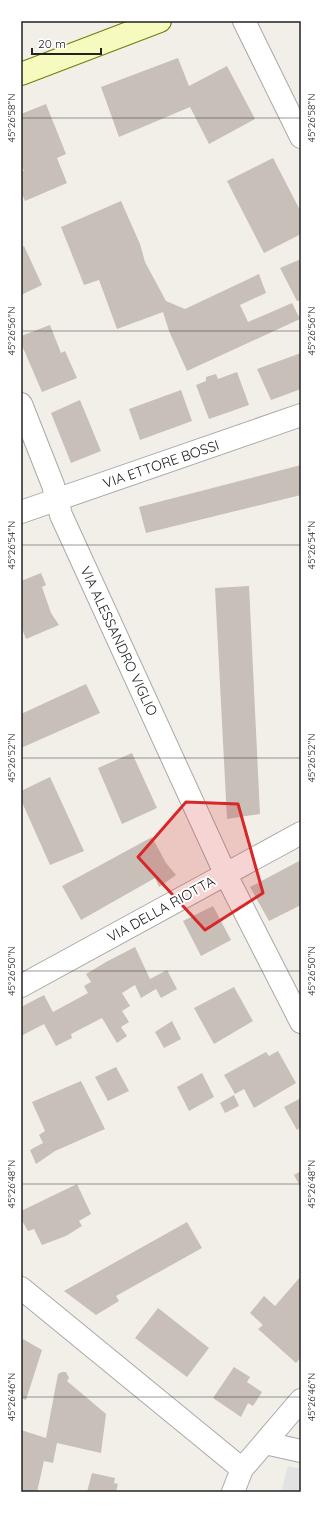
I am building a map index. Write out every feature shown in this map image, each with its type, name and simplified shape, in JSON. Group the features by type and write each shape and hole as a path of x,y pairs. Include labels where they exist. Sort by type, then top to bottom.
{"main road":[{"path":"21,74 160,21"}],"street":[{"path":"244,21 301,137"},
{"name":"VIA ALESSANDRO VIGLIO","path":"21,404 57,499 61,515 225,873 301,1022"},
{"name":"VIA ETTORE BOSSI","path":"21,512 301,415"},
{"name":"VIA DELLA RIOTTA","path":"21,986 225,873 301,833"},
{"path":"21,1288 238,1479 265,1443 301,1400"},
{"path":"265,1443 301,1452"}],"highlighted area":[{"path":"186,802 238,804 263,893 205,930 138,857"}],"shaded area":[{"path":"288,1466 301,1469 301,1492 281,1492"}],"building":[{"path":"178,58 189,86 227,66 255,119 209,144 190,107 119,137 101,87"},
{"path":"46,104 66,154 57,158 67,183 25,201 21,191 21,172 24,171 21,165 21,114"},
{"path":"273,158 301,212 301,234 264,253 227,181"},
{"path":"121,201 140,244 145,262 166,301 185,309 259,274 266,293 240,305 248,322 292,303 300,319 187,371 169,331 163,312 117,329 99,280 84,285 61,227"},
{"path":"24,246 42,285 21,295 21,248"},
{"path":"301,259 301,300 297,301 280,268"},
{"path":"50,325 61,353 65,351 77,378 42,392 21,343 21,336"},
{"path":"301,353 301,389 271,400 257,369"},
{"path":"237,372 249,405 209,419 196,385 206,381 206,377 216,374 218,379"},
{"path":"181,390 192,421 140,440 129,409"},
{"path":"80,400 101,451 71,463 51,413"},
{"path":"301,465 301,495 146,533 139,507"},
{"path":"41,573 46,585 42,587 51,613 59,625 26,639 21,626 21,581"},
{"path":"249,586 260,814 227,819 215,588"},
{"path":"86,684 100,713 21,748 21,714"},
{"path":"132,753 157,808 122,824 98,768"},
{"path":"50,777 84,851 50,865 21,800 21,791"},
{"path":"152,837 166,863 176,875 159,887 155,878 81,920 62,886"},
{"path":"301,860 301,905 269,921 250,887"},
{"path":"213,906 231,940 201,956 183,921"},
{"path":"135,947 150,979 167,970 177,989 161,998 156,989 141,998 135,985 122,993 130,1006 122,1011 129,1022 121,1027 127,1036 117,1043 102,1018 71,1034 72,1038 56,1046 44,1024 21,1036 21,1007 44,995 53,1012 88,993 84,986 91,982 86,974"},
{"path":"234,987 253,1021 214,1044 194,1008"},
{"path":"172,1021 181,1039 164,1048 155,1032"},
{"path":"278,1051 296,1083 254,1108 244,1089 235,1094 224,1075 266,1052 269,1056"},
{"path":"116,1067 129,1091 108,1101 95,1077"},
{"path":"202,1073 214,1097 189,1111 177,1087"},
{"path":"81,1081 105,1129 55,1151 36,1164 30,1150 43,1143 39,1135 45,1131 32,1102"},
{"path":"234,1095 239,1106 225,1113 220,1103"},
{"path":"301,1098 301,1127 297,1130 284,1107"},
{"path":"301,1171 301,1188 294,1175"},
{"path":"77,1184 91,1214 79,1221 82,1226 66,1236 42,1245 34,1229 28,1231 21,1219 21,1211"},
{"path":"187,1222 202,1248 116,1296 119,1301 96,1315 64,1291"},
{"path":"301,1276 301,1357 296,1363 258,1329 263,1325 250,1313 264,1296 275,1306"},
{"path":"158,1308 209,1348 187,1377 135,1338"},
{"path":"23,1339 42,1350 26,1400 21,1398 21,1344"},
{"path":"234,1367 250,1377 247,1382 262,1392 253,1406 248,1403 241,1417 213,1398"},
{"path":"66,1372 69,1378 67,1381 106,1414 101,1453 57,1443 53,1463 44,1461 37,1492 21,1492 21,1430 46,1438 58,1374"},
{"path":"92,1473 115,1478 114,1483 118,1484 116,1492 87,1492"}]}
